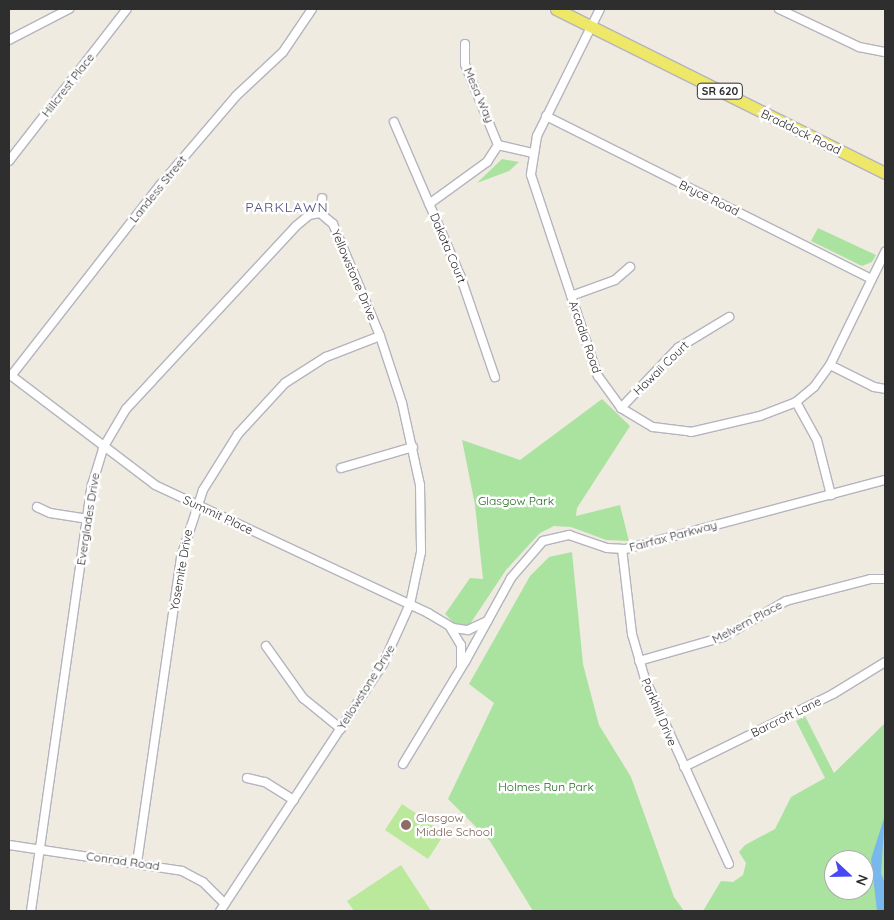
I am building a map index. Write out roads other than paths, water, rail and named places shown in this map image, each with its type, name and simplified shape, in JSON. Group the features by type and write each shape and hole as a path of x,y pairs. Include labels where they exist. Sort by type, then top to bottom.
{"main road":[{"name":"Braddock Road","path":"556,9 885,174"}],"street":[{"path":"9,40 69,9"},
{"name":"Hillcrest Place","path":"9,161 127,9"},
{"name":"Landess Street","path":"10,375 160,185 236,96 283,52 312,9"},
{"name":"Arcadia Road","path":"600,9 546,116 532,153 534,187 598,376 621,408 653,427 691,432 760,416 796,402 814,387 830,365 885,252"},
{"path":"779,9 859,47 885,52"},
{"name":"Mesa Way","path":"465,44 465,64 498,145"},
{"name":"Bryce Road","path":"546,116 872,279"},
{"name":"Dakota Court","path":"394,122 474,312 494,377"},
{"path":"429,204 486,162 498,145 532,153"},
{"path":"320,213 322,198"},
{"name":"Yellowstone Drive","path":"223,909 390,652 410,604 418,567 422,528 420,485 413,447 380,336 333,224 320,213"},
{"name":"Everglades Drive","path":"31,911 92,485 103,448 126,409 296,226 309,215 320,213"},
{"path":"571,296 615,280 630,268"},
{"name":"Hawaii Court","path":"621,408 678,348 730,317"},
{"name":"Yosemite Drive","path":"137,863 181,557 196,505 227,449 285,383 326,357 380,336"},
{"path":"830,365 874,387 885,389"},
{"name":"Summit Place","path":"10,375 141,476 196,505 410,604 447,624 468,630 481,626 491,616"},
{"path":"796,402 817,440 831,495"},
{"path":"341,468 413,447"},
{"name":"Fairfax Parkway","path":"403,764 458,675 518,568 544,541 569,535 607,548 622,549 885,480"},
{"path":"37,507 50,513 87,519"},
{"name":"Parkhill Drive","path":"622,549 628,604 639,661 684,767 729,864"},
{"name":"Melvern Place","path":"639,661 723,637 786,601 870,579 885,579"},
{"name":"Summit Place","path":"447,624 461,645 462,662 458,675"},
{"path":"266,646 303,698 340,729"},
{"name":"Barcroft Lane","path":"684,767 832,694 885,662"},
{"path":"246,778 265,782 294,800"},
{"name":"Conrad Road","path":"9,845 171,868 194,877 223,909"}],"water":[{"path":"885,815 881,873 885,884 885,911 877,911 874,885 874,850"}],"place":[{"name":"Glasgow Middle School","path":"406,825"}],"district":[{"name":"PARKLAWN","path":"287,207"}],"park label":[{"name":"Glasgow Park","path":"516,501"},
{"name":"Holmes Run Park","path":"546,787"}]}
